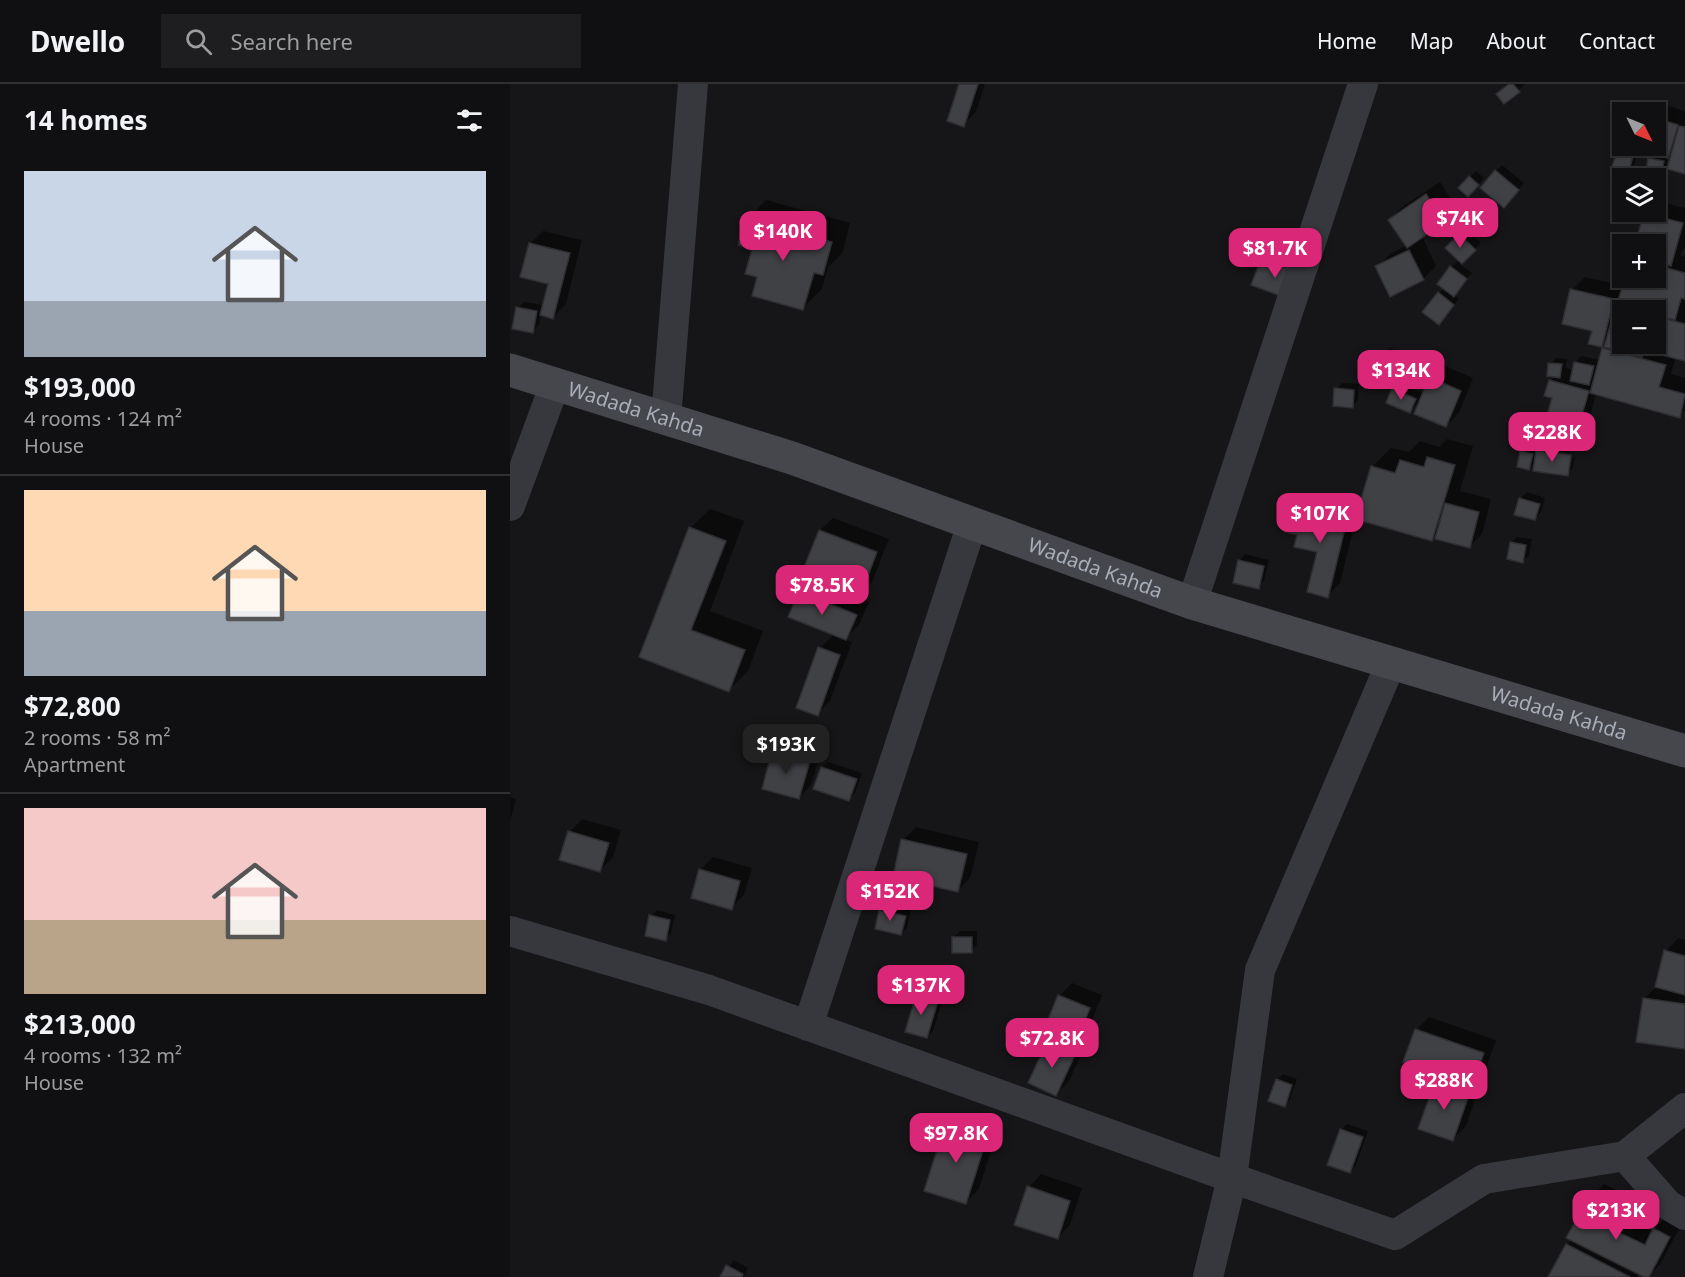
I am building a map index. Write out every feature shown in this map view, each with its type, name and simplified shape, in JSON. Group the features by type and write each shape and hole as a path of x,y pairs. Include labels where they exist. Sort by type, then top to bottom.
{"main road":[{"name":"Wadada Kahda","path":"510,370 792,458 1192,603 1685,751"}],"street":[{"path":"666,419 693,84"},
{"path":"1192,603 1363,84"},
{"path":"510,506 555,384"},
{"path":"808,1026 972,524"},
{"path":"1208,1277 1232,1178 1260,970 1391,663"},
{"path":"510,931 709,990 1395,1235 1484,1179 1625,1156 1685,1108"},
{"path":"1625,1156 1668,1205 1685,1215"}],"building":[{"path":"959,84 978,84 964,127 947,121"},
{"path":"1509,84 1513,84 1520,92 1504,104 1496,94"},
{"path":"1666,121 1678,125 1668,158 1661,156 1666,156"},
{"path":"1679,126 1685,127 1685,174 1667,169"},
{"path":"1616,156 1633,156 1630,168 1612,167"},
{"path":"1648,158 1664,161 1662,168 1646,168"},
{"path":"1495,170 1519,190 1504,208 1480,188"},
{"path":"1469,176 1479,185 1468,197 1458,188"},
{"path":"1426,194 1445,222 1407,248 1388,220"},
{"path":"745,218 832,242 823,275 814,273 803,310 752,296 757,277 745,274 752,249 738,245"},
{"path":"1666,219 1683,223 1671,266 1666,264 1666,234 1638,234 1641,222 1666,222"},
{"path":"1459,234 1476,250 1462,264 1445,248"},
{"path":"529,243 570,253 553,319 540,315 548,284 520,277"},
{"path":"1409,250 1424,280 1390,297 1375,266"},
{"path":"1261,259 1298,272 1289,299 1251,285"},
{"path":"1450,266 1467,279 1454,297 1437,284"},
{"path":"1666,268 1685,273 1685,299 1681,298 1675,320 1666,318 1666,300 1618,300 1622,288 1666,288"},
{"path":"1570,289 1614,299 1602,347 1588,344 1592,331 1562,324"},
{"path":"1438,292 1454,305 1439,325 1422,312"},
{"path":"516,307 537,311 533,333 512,329"},
{"path":"1612,319 1612,349 1604,347"},
{"path":"1666,319 1685,324 1685,361 1658,354 1666,354"},
{"path":"1602,348 1612,351 1612,354 1625,354 1666,365 1659,387 1685,394 1680,418 1590,393"},
{"path":"1383,354 1405,363 1397,382 1367,369 1372,356 1380,360"},
{"path":"1574,362 1594,366 1589,385 1570,381"},
{"path":"1548,363 1562,364 1560,378 1547,376"},
{"path":"1429,377 1461,391 1446,427 1414,414"},
{"path":"1549,380 1589,391 1576,435 1544,426 1552,398 1544,396"},
{"path":"1334,388 1354,390 1353,408 1333,406"},
{"path":"1392,388 1416,399 1410,413 1386,403"},
{"path":"1536,450 1571,455 1568,476 1533,471"},
{"path":"1520,451 1533,454 1529,470 1517,467"},
{"path":"1427,457 1455,465 1432,541 1355,519 1371,466 1395,473 1400,460 1424,467"},
{"path":"1519,498 1540,504 1535,520 1514,515"},
{"path":"1445,503 1479,512 1470,548 1435,539"},
{"path":"1304,505 1348,516 1328,598 1307,592 1317,552 1294,547 1297,535 1285,532 1289,516 1301,518"},
{"path":"689,527 726,541 691,630 745,650 729,692 639,657"},
{"path":"819,530 877,552 860,597 801,575"},
{"path":"1510,542 1526,545 1523,563 1507,559"},
{"path":"1238,560 1264,566 1259,589 1233,583"},
{"path":"799,591 857,615 846,640 788,617"},
{"path":"818,647 840,655 818,716 796,708"},
{"path":"772,751 810,761 799,799 762,789"},
{"path":"821,767 857,779 849,801 813,789"},
{"path":"568,831 609,843 600,872 559,860"},
{"path":"901,839 967,854 958,892 893,877"},
{"path":"699,869 740,881 732,910 691,898"},
{"path":"879,910 906,916 901,935 875,929"},
{"path":"649,915 670,920 666,941 645,936"},
{"path":"952,937 972,937 972,953 952,953"},
{"path":"1664,950 1685,956 1685,995 1655,987"},
{"path":"916,995 938,1001 927,1038 905,1032"},
{"path":"1058,995 1090,1008 1073,1050 1041,1037"},
{"path":"1643,998 1685,1004 1685,1049 1636,1042"},
{"path":"1415,1029 1484,1053 1472,1086 1403,1062"},
{"path":"1047,1042 1075,1055 1056,1096 1028,1083"},
{"path":"1276,1079 1292,1085 1285,1107 1268,1101"},
{"path":"1435,1081 1470,1092 1453,1141 1418,1129"},
{"path":"945,1125 987,1138 966,1204 924,1191"},
{"path":"1340,1129 1363,1137 1350,1173 1327,1165"},
{"path":"1027,1186 1070,1201 1058,1239 1014,1225"},
{"path":"1590,1196 1608,1205 1599,1223 1645,1245 1653,1228 1670,1237 1649,1277 1644,1277 1566,1238"},
{"path":"1617,1207 1636,1216 1630,1228 1610,1218"},
{"path":"1566,1244 1630,1277 1548,1277"},
{"path":"726,1265 743,1274 742,1277 720,1277"}]}
